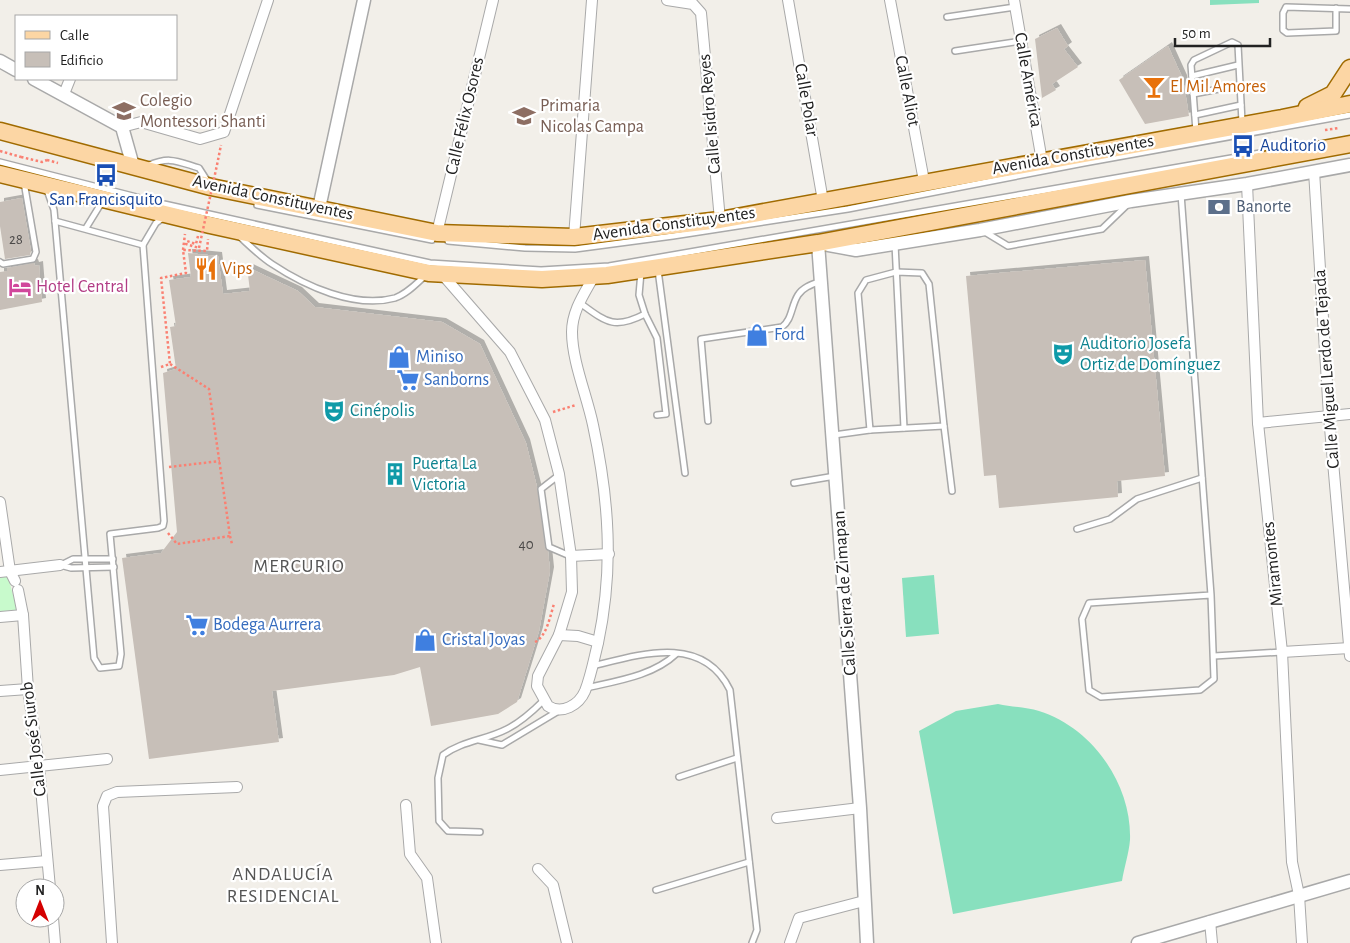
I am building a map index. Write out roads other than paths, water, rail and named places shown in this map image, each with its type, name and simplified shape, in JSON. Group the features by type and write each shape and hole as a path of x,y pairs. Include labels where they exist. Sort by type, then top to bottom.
{"main road":[{"path":"1282,118 1334,94 1350,68"},
{"name":"Avenida Constituyentes","path":"4,135 138,167 215,192 317,213 437,233 574,237 720,220 924,181 1196,134 1350,104"},
{"path":"0,174 210,225 436,273 542,279 594,276 649,269 818,243 1350,144"}],"street":[{"path":"122,127 141,122 200,139 224,132 268,0"},
{"path":"317,213 364,0"},
{"name":"Calle Félix Osores","path":"437,233 493,0"},
{"path":"574,237 592,0"},
{"name":"Calle Isidro Reyes","path":"667,0 693,4 699,8 701,13 720,220"},
{"name":"Calle Polar","path":"788,0 823,201"},
{"name":"Calle Aliot","path":"890,0 924,181"},
{"name":"Calle América","path":"1014,3 1042,161"},
{"path":"0,61 15,69"},
{"path":"36,80 122,127 138,167"},
{"path":"64,94 70,80"},
{"path":"818,243 856,250 980,230 1131,201 1247,184 1350,165"},
{"name":"Calle Miguel Lerdo de Tejada","path":"1314,171 1329,416 1350,651"},
{"name":"Miramontes","path":"1247,184 1258,423 1282,652 1292,862 1299,895 1302,943"},
{"name":"Calle Sierra de Zimapan","path":"818,243 837,476 860,808 867,943"},
{"path":"436,273 510,352 545,420 559,474 572,556 572,592 559,635 538,676 537,686 544,699 552,708 562,709 573,706 586,688 593,666 604,610 609,554 607,503 594,427 573,342 574,317 579,303 594,276"},
{"path":"1258,423 1350,414"},
{"name":"Calle José Siurob","path":"0,502 5,571 16,585 23,614 28,688 39,766 49,878"},
{"path":"572,556 609,554"},
{"path":"5,571 60,565"},
{"path":"0,617 23,614"},
{"path":"559,635 578,636 598,642"},
{"path":"1282,652 1350,651"},
{"path":"0,692 28,688"},
{"path":"0,770 107,759"},
{"path":"112,943 103,806 107,796 117,792 237,787"},
{"path":"406,805 410,854 427,878 436,943"},
{"path":"777,818 860,808"},
{"path":"0,865 48,860"},
{"path":"538,868 553,885 567,943"},
{"path":"1138,943 1350,881"},
{"path":"790,943 798,918 864,901"},
{"path":"1210,921 1212,943"},
{"path":"54,928 55,943"}],"lane":[{"path":"947,17 1014,3"},
{"path":"1336,8 1336,31 1287,33 1283,30 1282,13 1286,7 1336,8 1350,9"},
{"path":"955,51 1021,41"},
{"path":"1196,134 1191,65 1194,60 1232,42 1238,45 1242,125"},
{"path":"1192,76 1238,66"},
{"path":"1194,94 1240,84"},
{"path":"1195,115 1241,105"},
{"path":"248,203 317,213 420,238 525,248 575,249 848,209 1084,163 1350,115"},
{"path":"4,135 215,192"},
{"path":"1321,142 1350,138"},
{"path":"0,162 164,204 430,263 541,270 608,266 1262,152"},
{"path":"0,262 3,264 32,259 36,252 24,179"},
{"path":"45,184 56,221 84,567 94,658 100,668 120,665 121,654 110,534 163,526 144,246 156,223 168,214"},
{"path":"1181,193 1211,595 1214,680 1200,690 1101,697 1089,690 1082,619 1089,603 1211,595"},
{"path":"86,228 103,199"},
{"path":"980,230 1008,246 1102,229 1131,201"},
{"path":"56,221 144,246"},
{"path":"230,229 272,264 320,288 354,299 375,301 396,298 436,273"},
{"path":"895,244 904,428"},
{"path":"649,269 639,295 645,314 655,330 658,348 666,414 656,415"},
{"path":"649,269 685,473"},
{"path":"870,430 858,293 866,280 896,272 922,273 929,284 952,491"},
{"path":"708,421 700,339 782,327 787,324 798,295 805,287 821,281"},
{"path":"579,303 606,322 620,324 645,314"},
{"path":"833,435 870,430 944,426"},
{"path":"559,474 541,489 549,547 572,556"},
{"path":"794,483 837,476"},
{"path":"1077,529 1110,518 1137,499 1202,478"},
{"path":"60,565 68,560 84,558 113,559"},
{"path":"60,565 114,567"},
{"path":"593,666 652,651 694,656 710,663 723,674 730,690 757,930 752,943"},
{"path":"1214,656 1282,652"},
{"path":"586,688 629,678 665,664 676,654"},
{"path":"480,832 448,831 439,821 438,778 443,755 456,746 507,729 530,714 544,699"},
{"path":"478,740 502,745 562,709"},
{"path":"679,777 737,758"},
{"path":"656,890 749,862"}],"place":[{"name":"El Mil Amores","path":"1154,87"},
{"name":"Colegio Montessori Shanti","path":"124,111"},
{"name":"Primaria Nicolas Campa","path":"524,116"},
{"name":"Auditorio","path":"1243,146"},
{"name":"San Francisquito","path":"106,175"},
{"name":"Banorte","path":"1219,207"},
{"name":"Vips","path":"206,269"},
{"name":"Hotel Central","path":"20,287"},
{"name":"Ford","path":"757,335"},
{"name":"Auditorio Josefa Ortiz de Domínguez","path":"1063,354"},
{"name":"Miniso","path":"399,357"},
{"name":"Sanborns","path":"408,380"},
{"name":"Cinépolis","path":"334,411"},
{"name":"Puerta La Victoria","path":"395,474"},
{"name":"Bodega Aurrera","path":"197,625"},
{"name":"Cristal Joyas","path":"425,640"}],"district":[{"name":"MERCURIO","path":"299,566"},
{"name":"ANDALUCÍA RESIDENCIAL","path":"283,885"}]}
